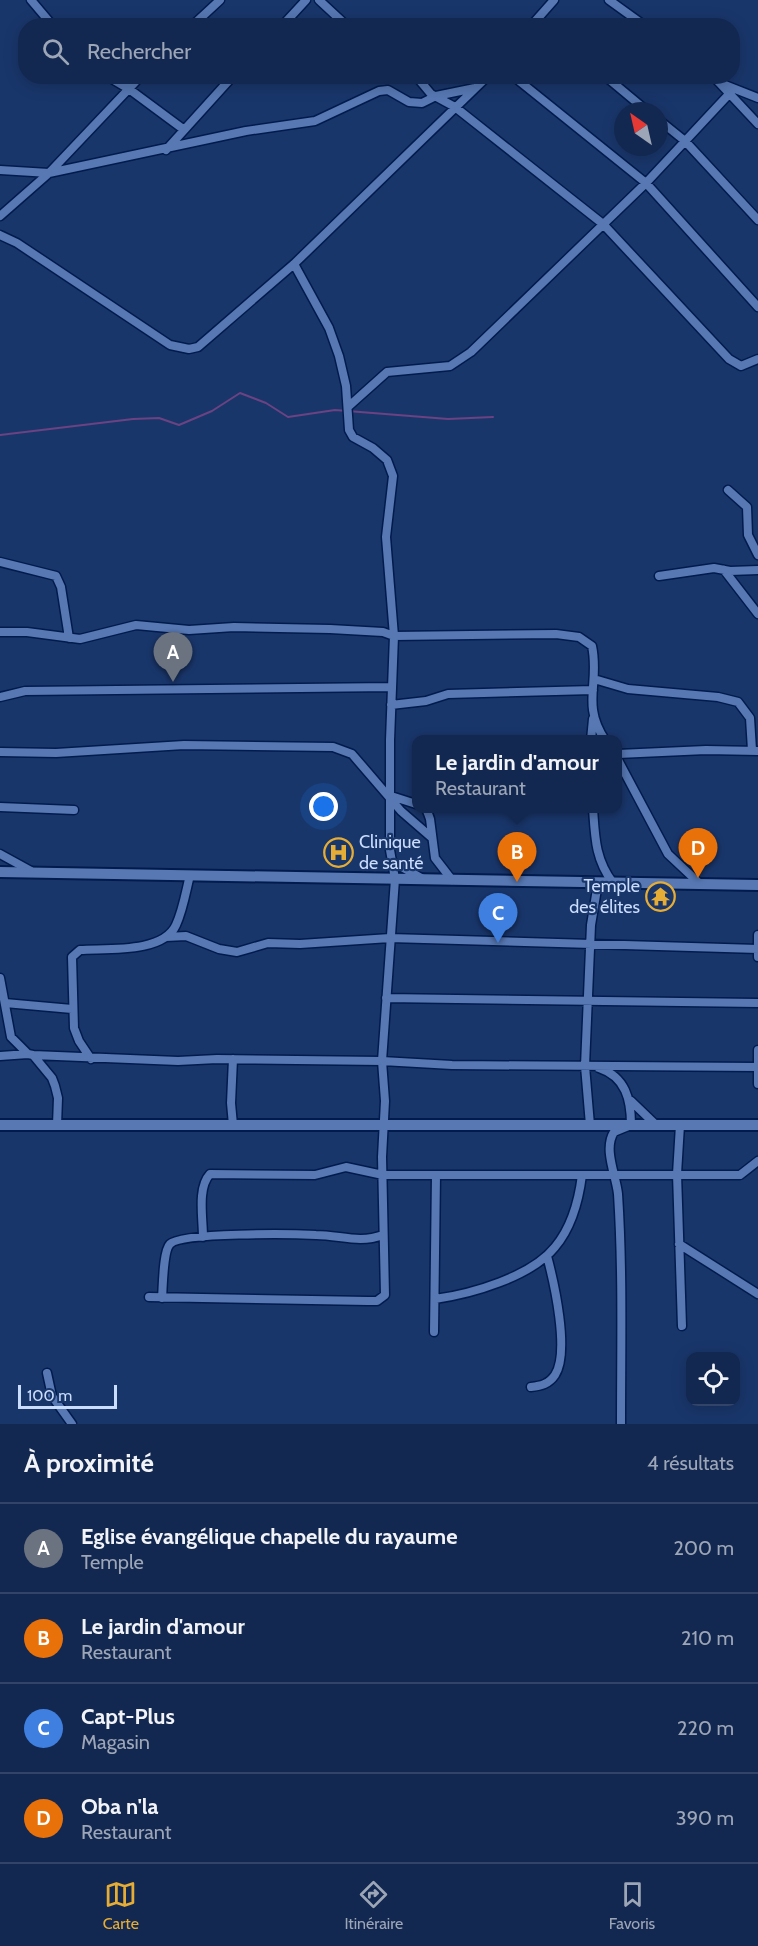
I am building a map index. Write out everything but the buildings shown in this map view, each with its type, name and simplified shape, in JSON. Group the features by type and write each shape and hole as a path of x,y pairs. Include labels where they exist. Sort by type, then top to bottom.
{"street":[{"path":"31,0 46,18"},
{"path":"201,18 220,0"},
{"path":"289,18 306,0"},
{"path":"319,0 338,18"},
{"path":"540,18 554,0"},
{"path":"609,0 634,18"},
{"path":"121,84 183,129"},
{"path":"0,216 49,173 134,84"},
{"path":"166,150 225,84"},
{"path":"423,84 431,94 455,107 603,224 729,359 741,366 758,360"},
{"path":"0,235 17,243 170,345 189,348 206,341 294,264 480,84"},
{"path":"523,84 646,183 758,307"},
{"path":"615,84 636,102"},
{"path":"722,84 758,124"},
{"path":"722,84 758,98"},
{"path":"0,170 49,173 166,150 246,131 315,121 379,91 388,90 409,102 422,103 436,96 476,88"},
{"path":"349,406 387,372 442,368 458,362 646,183 730,93"},
{"path":"668,127 685,141 758,220"},
{"path":"149,1297 377,1301 385,1295 382,1175 385,1125 382,1061 395,879 391,861 394,636 386,537 393,492 392,467 373,448 353,437 347,422 349,406 339,356 329,327 294,264"},
{"path":"728,490 745,503 748,535 758,555"},
{"path":"0,562 56,576 61,587 69,638"},
{"path":"659,576 714,568 758,570"},
{"path":"724,570 758,614"},
{"path":"0,632 27,632 69,638 88,638 136,625 189,630 234,627 330,629 383,632 394,636 556,634 579,638 592,646 595,662 590,702 593,718 591,735"},
{"path":"594,679 628,689 718,697 738,702 750,718 755,751 622,754"},
{"path":"0,697 25,692 392,687"},
{"path":"392,705 426,701 447,694 593,690"},
{"path":"593,718 602,735"},
{"path":"0,752 56,753 184,745 333,747 352,754 391,798 431,837"},
{"path":"622,768 668,854 700,884"},
{"path":"391,798 412,803"},
{"path":"0,807 74,810"},
{"path":"428,813 435,858 452,880"},
{"path":"593,813 596,850 602,869 613,883"},
{"path":"0,854 34,872"},
{"path":"391,861 423,879"},
{"path":"0,872 758,885"},
{"path":"166,937 176,926 190,875"},
{"path":"591,1125 588,1002 593,903 598,883"},
{"path":"91,1059 76,1035 72,1009 75,984 72,957 76,951 127,949 166,937 186,936 237,952 268,943 300,944 390,938 758,952 758,935"},
{"path":"0,978 11,1037 30,1054 55,1086 58,1098 57,1125"},
{"path":"386,998 758,1004"},
{"path":"5,1003 72,1009"},
{"path":"758,1050 758,1084"},
{"path":"0,1056 30,1054 91,1059 757,1067"},
{"path":"233,1059 231,1103 233,1125"},
{"path":"589,1066 607,1071 625,1087 631,1101 656,1125"},
{"path":"630,1125 631,1101"},
{"path":"0,1125 758,1125"},
{"path":"621,1424 622,1262 616,1175 610,1159 610,1142 614,1132 630,1125"},
{"path":"680,1125 677,1174 682,1326"},
{"path":"203,1237 203,1191 205,1179 210,1174 315,1175 346,1167 382,1175 740,1175 758,1161"},
{"path":"434,1332 436,1175"},
{"path":"435,1299 455,1296 501,1282 547,1256 556,1246 573,1217 582,1175"},
{"path":"162,1298 167,1248 176,1239 318,1235 363,1241 383,1235"},
{"path":"679,1244 758,1294"},
{"path":"531,1387 544,1385 555,1376 561,1362 556,1288 547,1256"},
{"path":"47,1373 52,1396 72,1424"}],"waterway":[{"path":"0,435 133,419 159,418 179,425 212,411 240,393 266,403 288,417 335,410 448,419 493,417"}],"place":[{"name":"Eglise évangélique chapelle du rayaume","path":"173,682"},
{"name":"Clinique de santé","path":"338,852"},
{"name":"Oba n'la","path":"698,878"},
{"name":"Le jardin d'amour","path":"517,882"},
{"name":"Temple des élites","path":"661,896"},
{"name":"Capt-Plus","path":"498,943"}]}
